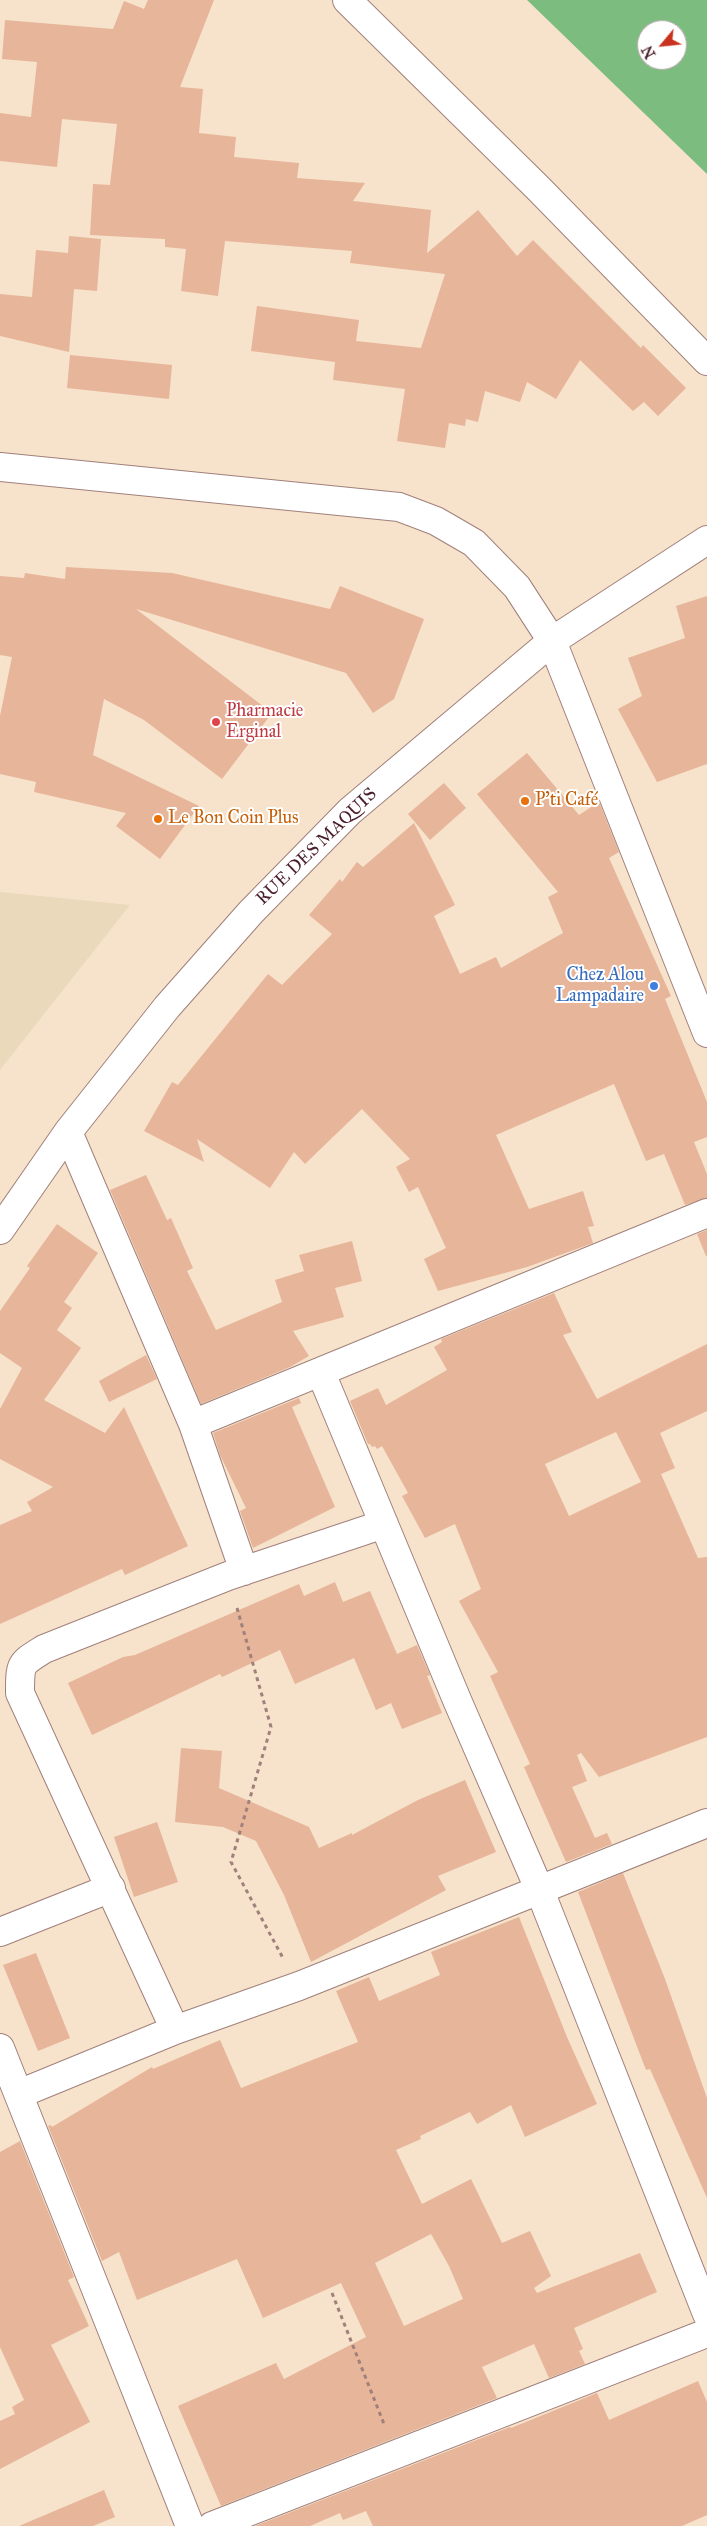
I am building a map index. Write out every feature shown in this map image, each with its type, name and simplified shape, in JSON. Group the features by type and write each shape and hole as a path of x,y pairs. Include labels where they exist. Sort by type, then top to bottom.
{"street":[{"path":"348,0 539,189 707,362"},
{"path":"0,467 399,507 436,522 474,543 517,587 552,641 707,1033"},
{"name":"RUE DES MAQUIS","path":"0,1230 68,1132 167,1007 251,912 350,811 552,641 707,540"},
{"path":"68,1132 193,1424 236,1574"},
{"path":"193,1424 707,1213"},
{"path":"321,1372 540,1891 707,2314"},
{"path":"175,2030 112,1888 20,1693 20,1673 24,1662 44,1648 236,1574 384,1524"},
{"path":"19,2094 175,2030 299,1986 707,1823"},
{"path":"0,1932 112,1888"},
{"path":"0,2048 190,2526"},
{"path":"212,2526 707,2333"}],"path":[{"path":"236,1574 271,1727 231,1862 299,1986"},
{"path":"332,2293 396,2455"}],"shaded area":[{"path":"0,892 130,905 0,1070"}],"green space":[{"path":"527,0 707,0 707,174"}],"building":[{"path":"148,0 214,0 180,87 203,89 199,133 236,137 234,157 299,163 297,178 365,183 353,201 431,210 427,253 478,210 517,256 533,240 641,348 643,345 686,388 658,416 644,402 633,411 580,360 556,399 527,382 520,402 485,391 478,422 466,419 465,426 449,423 445,448 397,441 405,389 333,380 335,362 251,351 257,306 359,320 356,341 421,348 445,274 350,263 352,251 225,241 218,296 181,291 186,249 165,247 165,239 90,235 93,184 110,185 117,124 62,119 57,167 0,161 0,113 31,117 37,62 2,59 5,20 113,29 124,1 144,9"},
{"path":"69,236 101,239 97,291 74,289 69,352 0,336 0,294 32,297 36,250 68,253"},
{"path":"70,355 172,365 169,399 67,388"},
{"path":"66,567 172,573 330,609 340,586 424,619 394,699 373,713 346,673 136,609 272,713 222,779 144,720 104,699 93,755 199,806 160,859 116,826 126,813 34,792 36,782 0,774 0,716 12,657 0,655 0,576 24,578 25,573 65,579"},
{"path":"707,596 707,764 657,782 618,709 642,696 628,658 685,638 676,606"},
{"path":"527,753 579,815 599,802 619,852 609,858 671,996 665,999 707,1102 707,1137 694,1142 707,1174 707,1198 685,1205 664,1154 646,1161 614,1084 496,1135 529,1209 583,1191 594,1226 588,1227 593,1243 527,1267 438,1291 424,1259 446,1248 418,1187 409,1192 396,1167 410,1159 362,1109 305,1164 294,1152 270,1188 197,1139 204,1162 144,1131 172,1082 178,1085 268,974 282,985 332,934 309,915 340,879 342,882 357,862 363,867 414,823 455,905 434,916 460,974 496,957 501,968 563,933 548,897 558,892 477,794"},
{"path":"444,783 466,808 430,840 408,814"},
{"path":"146,1175 167,1220 171,1218 193,1268 187,1271 216,1330 282,1302 275,1280 304,1271 299,1255 352,1241 362,1281 335,1288 344,1317 293,1331 309,1356 290,1367 201,1404 110,1190"},
{"path":"57,1224 98,1253 64,1302 72,1308 57,1330 81,1348 44,1400 105,1433 124,1407 188,1546 125,1575 122,1569 0,1624 0,1525 32,1511 27,1502 53,1487 0,1459 0,1409 22,1368 0,1353 0,1311 30,1268 27,1266"},
{"path":"707,1230 707,1256 706,1256 697,1234"},
{"path":"554,1293 572,1332 563,1335 597,1399 707,1344 707,1411 660,1433 675,1468 661,1474 698,1558 707,1557 707,1737 599,1777 581,1753 577,1755 587,1781 572,1787 595,1838 607,1833 612,1844 566,1862 524,1767 530,1764 490,1676 498,1672 459,1601 481,1589 455,1524 425,1538 402,1496 408,1493 382,1446 377,1449 375,1446 372,1447 368,1444 350,1401 378,1388 386,1405 447,1370 434,1347 442,1342 441,1339","holes":["616,1432 641,1482 569,1516 545,1464"]},
{"path":"146,1355 157,1379 109,1402 99,1381"},
{"path":"299,1398 301,1403 292,1407 335,1507 253,1548 240,1511 246,1508 220,1455 213,1433"},
{"path":"335,1582 343,1602 370,1591 397,1654 417,1645 430,1675 427,1676 442,1713 402,1729 391,1703 376,1710 354,1658 295,1684 280,1650 222,1677 220,1674 92,1735 68,1683 123,1657 135,1655 299,1584 304,1596"},
{"path":"181,1748 222,1751 219,1788 309,1827 319,1848 352,1833 352,1835 418,1800 465,1780 496,1852 438,1876 446,1890 311,1962 284,1895 256,1841 223,1827 175,1822"},
{"path":"157,1822 178,1882 134,1897 114,1837"},
{"path":"623,1873 665,1979 707,2098 707,2198 650,2069 646,2070 578,1892"},
{"path":"519,1917 567,2037 597,2104 525,2137 511,2105 477,2124 470,2112 420,2136 421,2139 396,2150 422,2204 471,2179 502,2243 530,2231 551,2276 534,2288 537,2293 640,2253 657,2292 574,2328 583,2349 579,2351 585,2364 549,2378 534,2344 482,2367 497,2398 221,2506 178,2406 276,2363 284,2379 366,2337 341,2283 263,2318 237,2259 137,2300 119,2252 102,2261 48,2126 51,2125 52,2127 152,2067 153,2069 220,2040 241,2088 358,2042 336,1991 369,1977 379,2001 440,1975 431,1952","holes":["431,2234 449,2266 463,2299 404,2326 375,2263"]},
{"path":"36,1953 70,2038 38,2051 3,1965"},
{"path":"20,2141 74,2277 68,2280 89,2326 51,2345 90,2422 0,2469 0,2421 15,2414 12,2407 24,2400 0,2347 0,2152"},
{"path":"698,2381 707,2402 707,2515 682,2526 373,2526 366,2511 343,2520 340,2513 310,2526 255,2526 597,2393 609,2420"},
{"path":"104,2490 115,2517 93,2526 19,2526"}],"place":[{"name":"Pharmacie Erginal","path":"216,722"},
{"name":"P'ti Café","path":"525,801"},
{"name":"Le Bon Coin Plus","path":"158,819"},
{"name":"Chez Alou Lampadaire","path":"654,986"}]}
